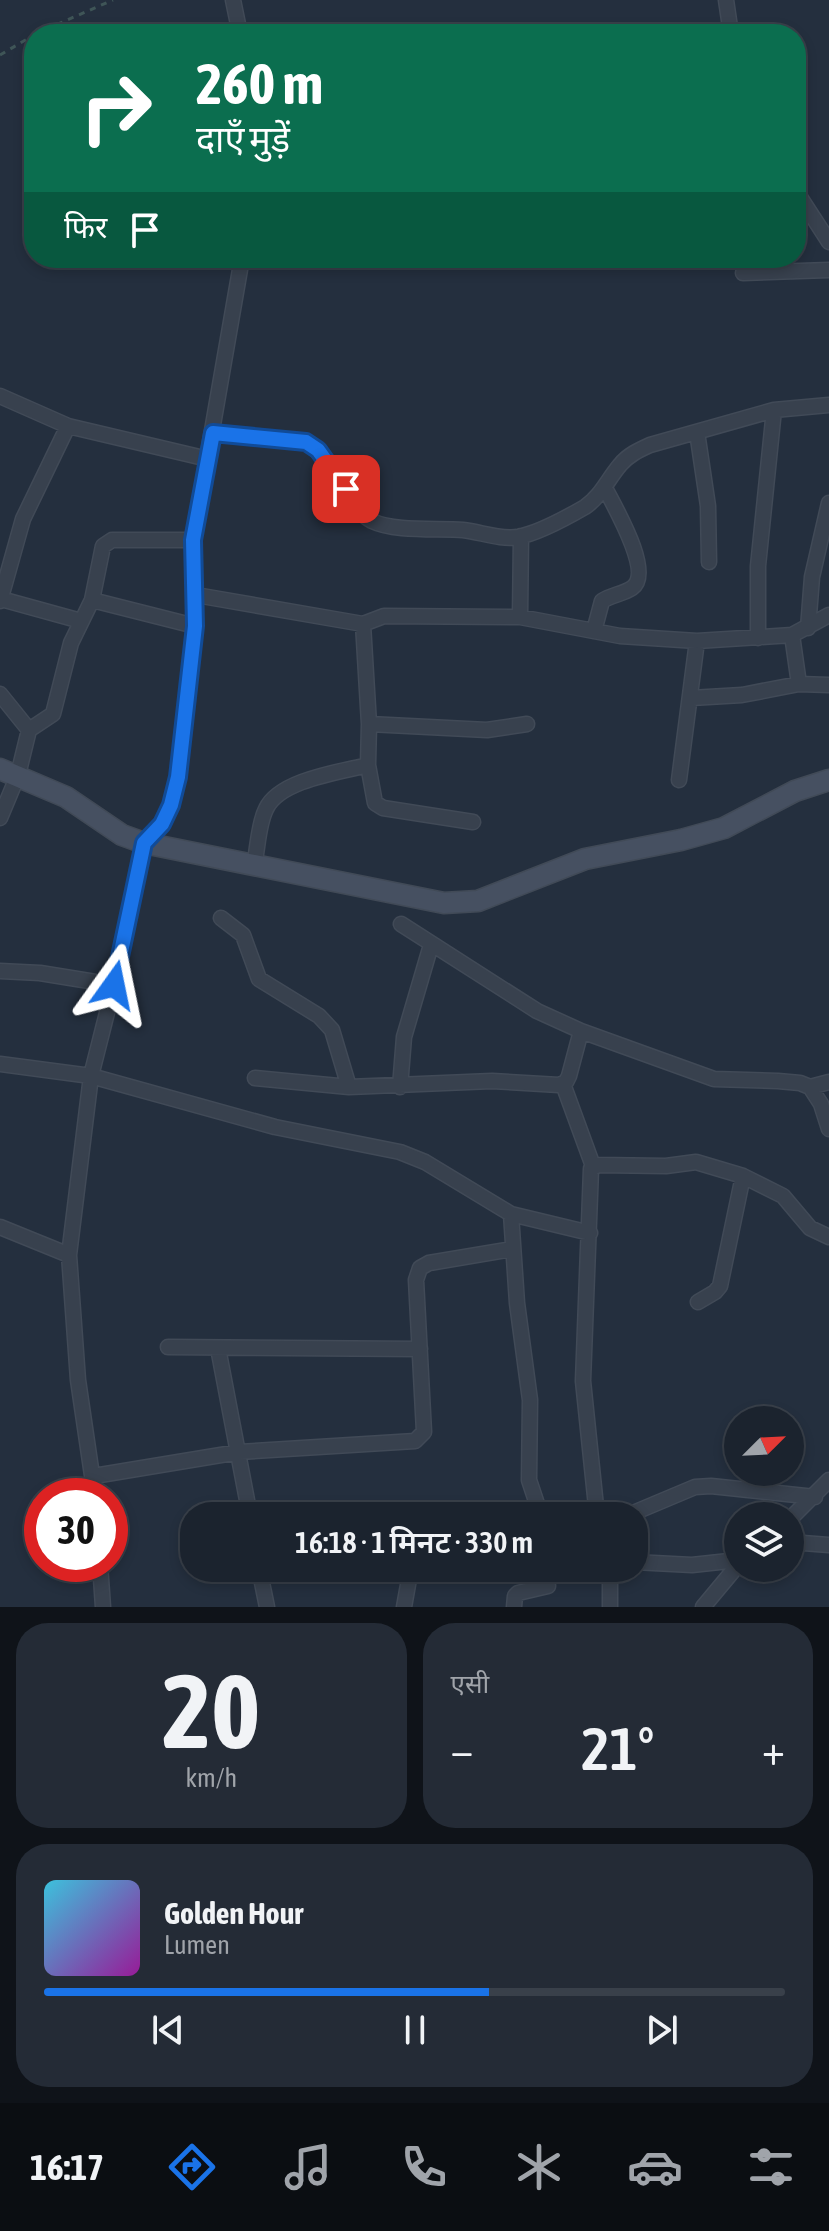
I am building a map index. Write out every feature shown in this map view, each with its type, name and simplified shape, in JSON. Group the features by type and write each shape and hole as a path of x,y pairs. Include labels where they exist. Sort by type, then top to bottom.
{"street":[{"path":"233,0 238,24"},
{"path":"726,0 730,24"},
{"path":"806,206 829,242"},
{"path":"240,268 193,540 195,626 178,777 162,824 144,843 91,1076 69,1255 78,1380 94,1476 239,1452 415,1441 424,1432 416,1280 420,1268 429,1263 512,1249"},
{"path":"743,273 829,270"},
{"path":"0,396 68,426 208,459"},
{"path":"213,433 306,442 318,450 359,510 370,520 384,525 521,536 585,507 605,488 621,464 633,453 650,445 774,410 829,405"},
{"path":"758,638 758,566 774,410"},
{"path":"68,426 23,519 0,600 81,621"},
{"path":"697,432 708,506 709,562"},
{"path":"594,631 602,601 632,588 639,576 624,525 605,488"},
{"path":"808,628 812,577 829,503"},
{"path":"520,617 521,536"},
{"path":"0,818 9,772 29,730 53,714 71,643 92,600 106,542 193,540"},
{"path":"196,595 363,624 384,616 520,617 620,636 697,641 792,635 829,615"},
{"path":"92,600 195,626"},
{"path":"363,624 369,724 368,765 375,803 383,808 473,822"},
{"path":"792,635 799,684"},
{"path":"679,780 697,641"},
{"path":"691,698 742,695 799,684 829,685"},
{"path":"0,694 29,730"},
{"path":"369,724 487,730 527,724"},
{"path":"254,865 265,810 272,800 306,780 368,765"},
{"path":"9,772 66,797 122,835 144,843 444,903 478,901 585,859 724,828 795,791 829,780"},
{"path":"221,918 243,935 259,979 319,1016 332,1030 349,1087"},
{"path":"401,924 537,1011 581,1031 714,1079 778,1081 810,1087 821,1104 829,1129"},
{"path":"400,1087 404,1037 431,945"},
{"path":"0,971 40,973 114,985"},
{"path":"563,1084 569,1076 581,1031"},
{"path":"0,1064 91,1076 275,1127 413,1157 511,1214 590,1233"},
{"path":"255,1078 349,1087 492,1081 563,1084"},
{"path":"810,1087 829,1082"},
{"path":"563,1084 593,1166 589,1175 590,1233 583,1381 596,1502"},
{"path":"593,1166 666,1166 696,1162 743,1176 783,1196 810,1228 829,1237"},
{"path":"698,1302 720,1286 743,1176"},
{"path":"511,1214 512,1249 530,1400 529,1480 536,1502"},
{"path":"0,1227 69,1255"},
{"path":"168,1347 420,1349"},
{"path":"218,1348 248,1502"},
{"path":"804,1507 829,1480"},
{"path":"648,1507 695,1487 711,1486 815,1497"},
{"path":"804,1543 829,1545"},
{"path":"648,1563 724,1563"},
{"path":"703,1607 724,1580"},
{"path":"101,1582 103,1607"},
{"path":"262,1582 267,1607"},
{"path":"404,1607 408,1582"},
{"path":"610,1582 610,1607"},
{"path":"514,1607 518,1593 548,1586"}],"path":[{"path":"58,24 113,0"},
{"path":"0,55 24,41"}],"route":[{"path":"114,985 144,843 162,824 178,777 195,626 193,540 213,433 306,442 318,450 346,489"}]}
